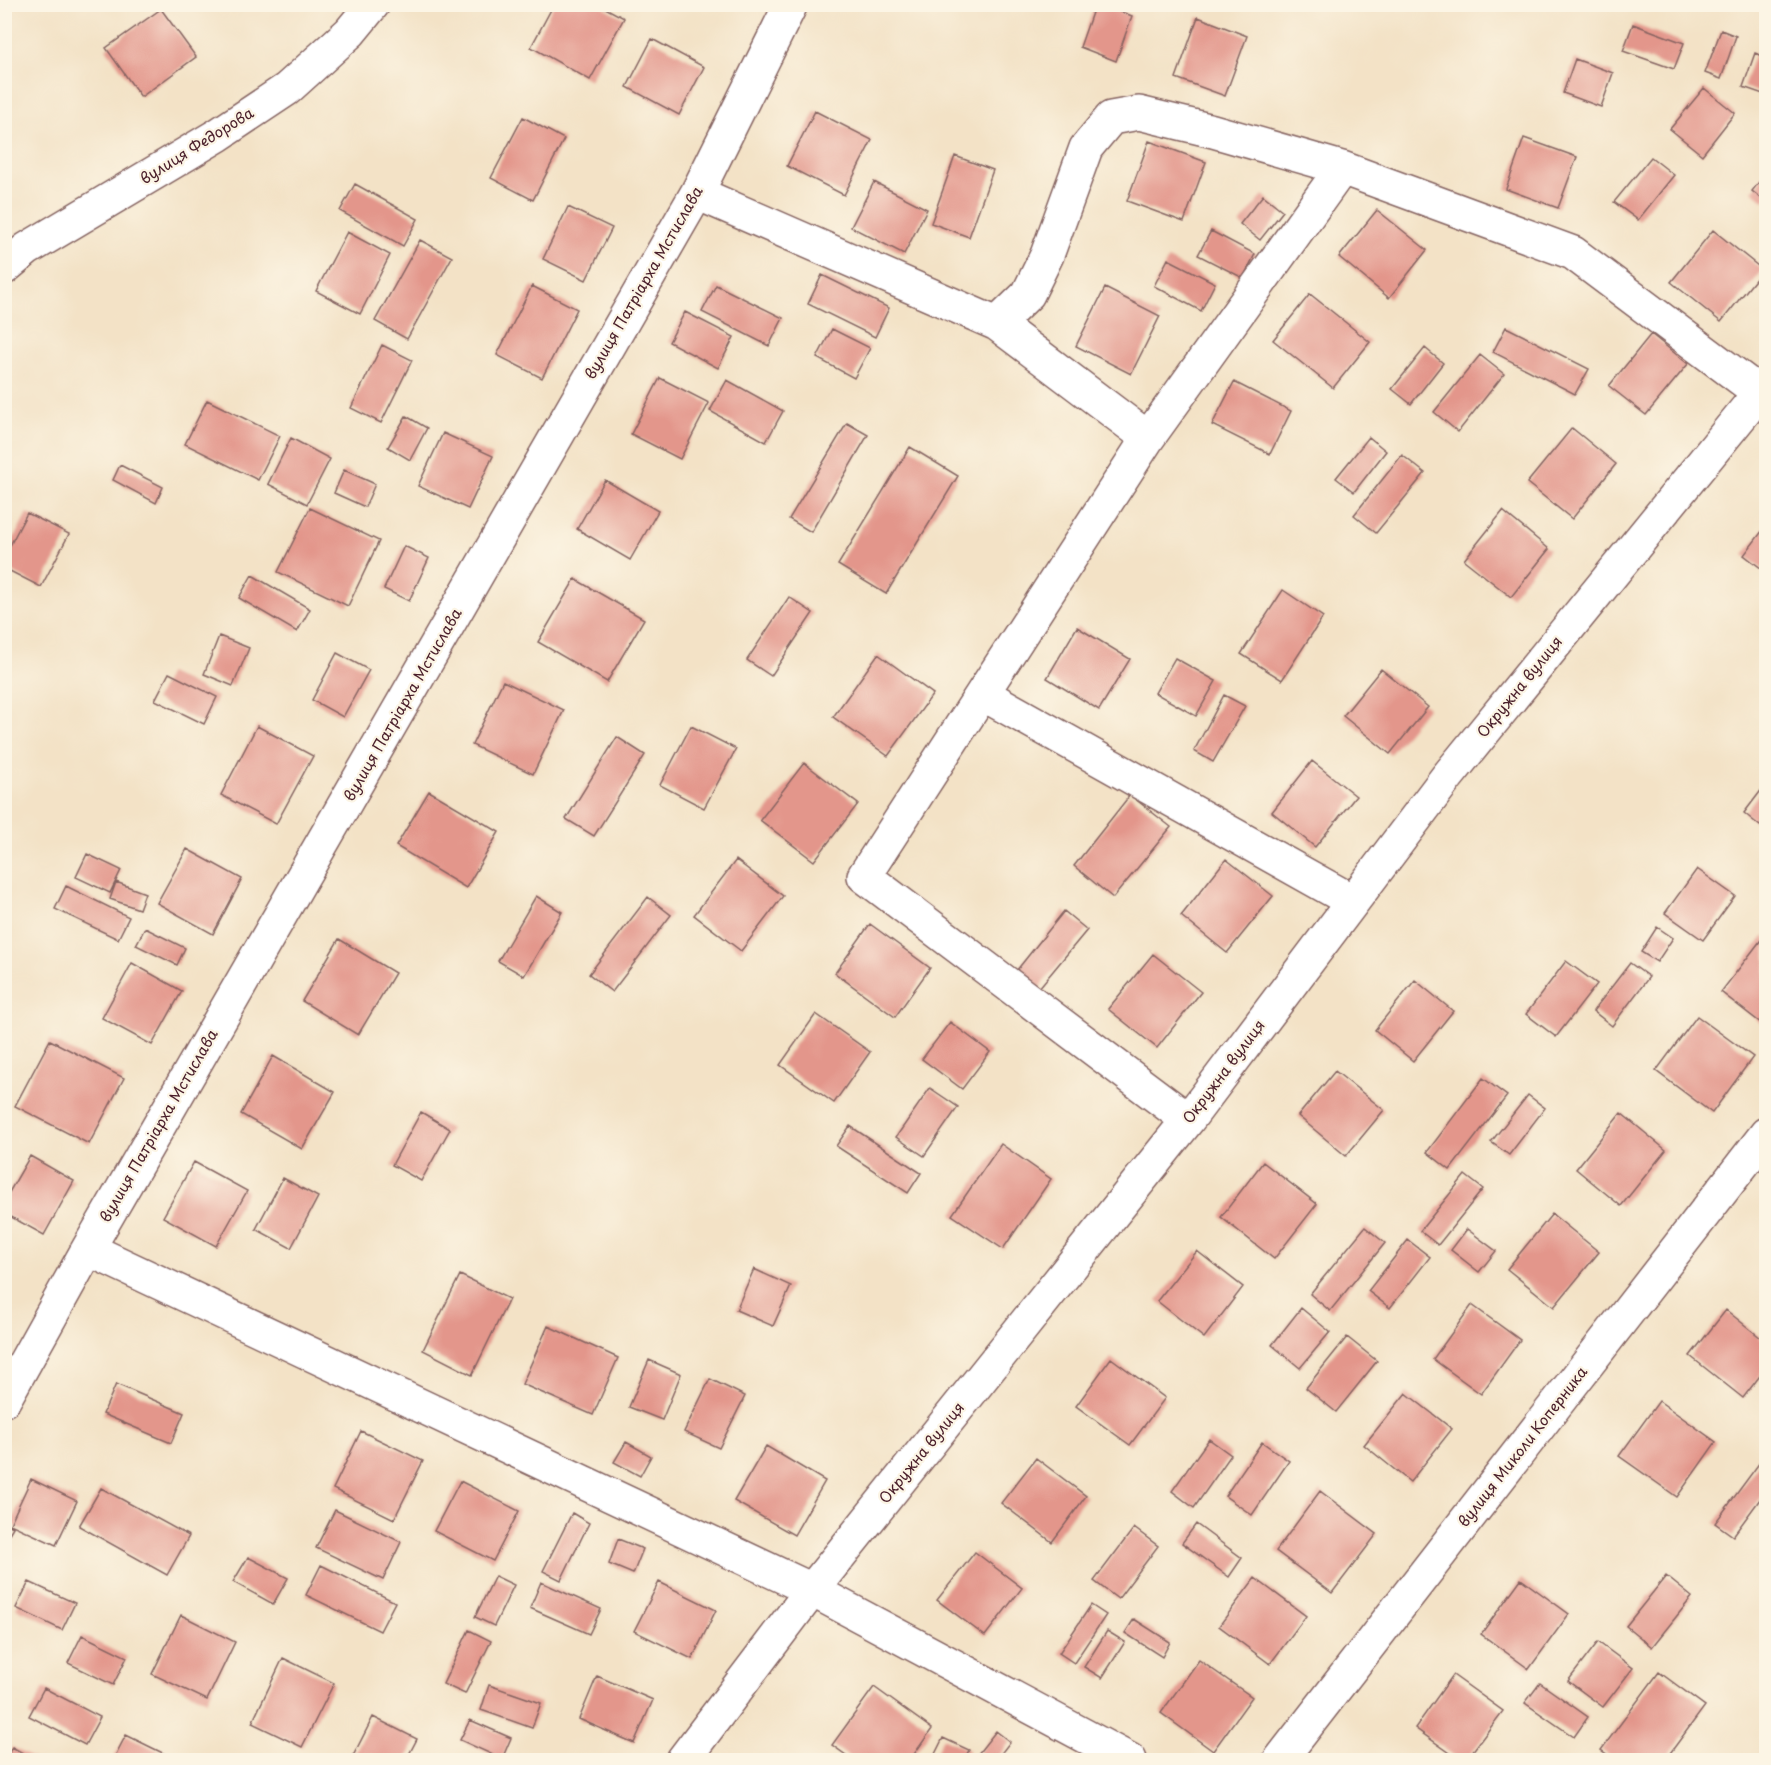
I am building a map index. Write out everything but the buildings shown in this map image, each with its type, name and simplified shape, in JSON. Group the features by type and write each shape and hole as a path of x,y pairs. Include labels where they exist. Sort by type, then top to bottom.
{"street":[{"name":"вулиця Федорова","path":"4,268 27,249 218,135 287,89 350,32 373,4"},
{"name":"вулиця Патріарха Мстислава","path":"4,1400 88,1249 697,193 791,4"},
{"path":"997,324 1028,294 1047,255 1086,148 1111,118 1139,113 1213,131 1342,168 1573,253 1763,389"},
{"path":"1188,1120 864,876 1148,438 1342,168"},
{"path":"697,193 997,324 1148,438"},
{"name":"Окружна вулиця","path":"683,1761 812,1590 1188,1120 1447,777 1763,389"},
{"path":"983,694 1352,901"},
{"name":"вулиця Миколи Коперника","path":"1280,1761 1767,1134"},
{"path":"88,1249 812,1590 1130,1761"}]}
